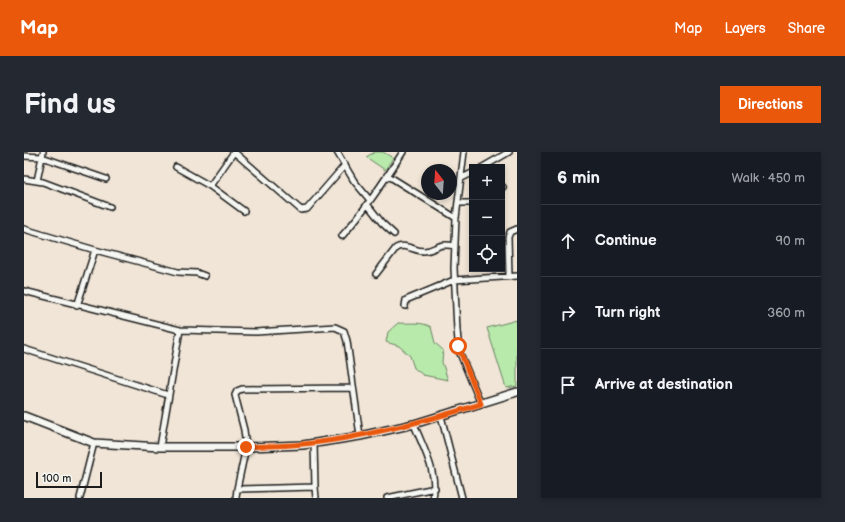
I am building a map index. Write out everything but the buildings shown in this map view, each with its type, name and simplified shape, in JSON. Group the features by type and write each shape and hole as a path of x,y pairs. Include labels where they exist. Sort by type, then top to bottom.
{"street":[{"path":"210,186 234,152 301,210 307,209 345,165"},
{"path":"342,236 403,152"},
{"path":"464,152 456,218 455,246 454,280 458,346 481,404"},
{"path":"488,164 509,152"},
{"path":"341,153 345,165 356,185 382,223 394,234"},
{"path":"24,156 42,155 106,179"},
{"path":"37,181 42,155"},
{"path":"176,167 210,186 244,211"},
{"path":"462,178 469,174"},
{"path":"387,175 456,218"},
{"path":"24,179 37,181 110,207"},
{"path":"458,203 469,203"},
{"path":"24,229 178,272 197,273 206,276"},
{"path":"509,276 508,237 510,232 517,229"},
{"path":"376,274 396,248 401,246 424,251 442,244 455,246"},
{"path":"77,306 95,250"},
{"path":"405,306 406,300 454,280 517,276"},
{"path":"24,291 77,306 180,330 256,332 336,327 344,331 360,436"},
{"path":"160,447 180,330"},
{"path":"24,349 168,395"},
{"path":"236,498 246,447 244,430 235,399 237,391 242,389 353,388"},
{"path":"24,416 94,443 160,447 246,447 314,443 360,436 414,424 517,392"},
{"path":"441,416 462,498"},
{"path":"414,424 434,475 434,498"},
{"path":"80,498 94,443"},
{"path":"314,443 316,498"},
{"path":"237,489 315,487"},
{"path":"387,498 435,488"}],"green space":[{"path":"375,152 383,152 393,158 385,170 366,157"},
{"path":"517,320 517,386 506,388 487,328"},
{"path":"398,323 419,323 431,327 435,343 443,350 442,362 448,380 423,375 414,368 410,356 399,346 386,342 388,332"}],"route":[{"path":"246,447 314,443 360,436 414,424 481,404 458,346"}]}
